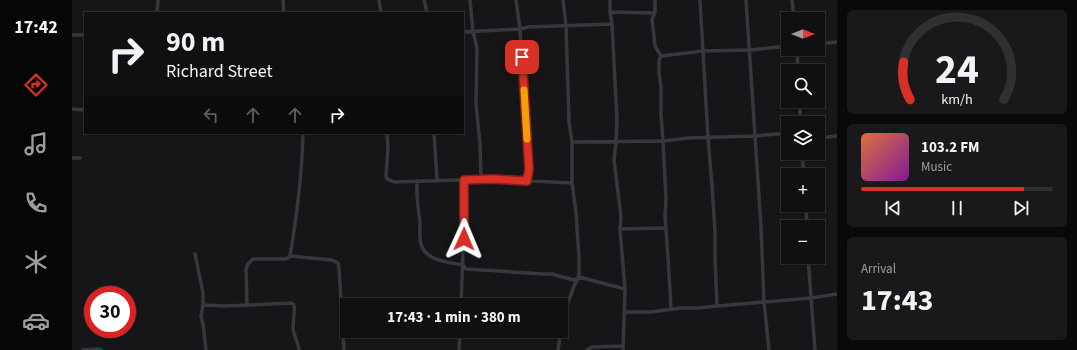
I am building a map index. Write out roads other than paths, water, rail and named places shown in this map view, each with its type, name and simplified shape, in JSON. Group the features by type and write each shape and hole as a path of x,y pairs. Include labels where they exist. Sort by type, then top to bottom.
{"street":[{"path":"157,12 158,0"},
{"path":"283,0 284,12"},
{"path":"379,0 380,12"},
{"path":"424,0 427,12"},
{"path":"470,0 473,32 477,48 476,104 480,143 481,180"},
{"path":"516,0 520,29 529,169 527,181"},
{"path":"563,0 566,26 569,122 572,142 572,183 576,212 579,258 579,277 568,303"},
{"path":"587,350 592,347 623,348 624,289 620,229 621,217 614,160 617,120 610,0"},
{"path":"654,0 656,5 655,13 652,19 655,46 661,56"},
{"path":"700,0 715,232 718,306"},
{"path":"746,0 761,227 764,302 769,350"},
{"path":"792,0 793,12"},
{"path":"610,12 655,13"},
{"path":"464,32 520,29 528,27 612,24"},
{"path":"72,35 84,35"},
{"path":"825,43 837,42"},
{"path":"661,56 703,51 750,50 781,47"},
{"path":"661,56 659,60 659,74 661,87 661,115 666,199 665,215 671,309"},
{"path":"72,109 84,110"},
{"path":"290,256 299,190 303,134"},
{"path":"387,134 388,148 386,176 387,179 394,182 493,179 572,183"},
{"path":"434,134 437,180"},
{"path":"572,142 663,141 688,138 781,134"},
{"path":"825,137 837,136"},
{"path":"72,158 80,158"},
{"path":"461,298 464,180"},
{"path":"417,181 417,203 421,244 423,249 432,258 463,265 466,269 552,274 574,280 579,277 624,289"},
{"path":"620,229 666,228"},
{"path":"195,254 204,293 201,316 204,324 206,350"},
{"path":"247,305 246,269 248,264 253,259 285,259 290,256 332,260 338,263 340,268 344,350"},
{"path":"809,264 815,350"},
{"path":"624,312 651,312 671,309 811,298 837,294"},
{"path":"203,305 226,306 293,304 295,312 295,336 299,344 299,350"},
{"path":"459,350 460,338"},
{"path":"558,350 560,338"},
{"path":"83,350 101,350"}]}
